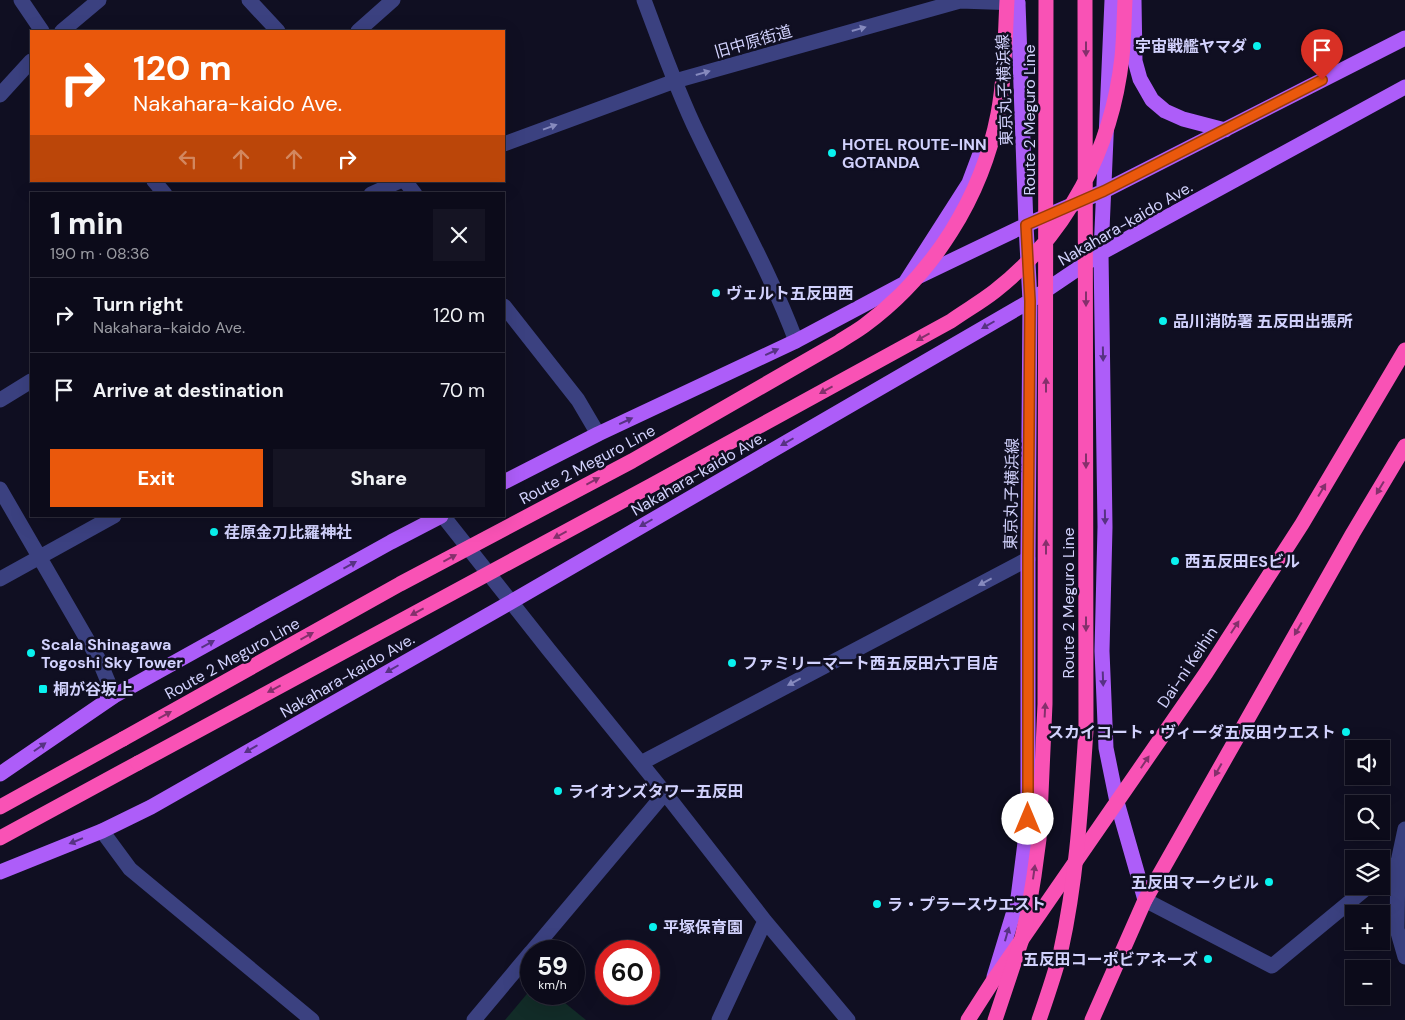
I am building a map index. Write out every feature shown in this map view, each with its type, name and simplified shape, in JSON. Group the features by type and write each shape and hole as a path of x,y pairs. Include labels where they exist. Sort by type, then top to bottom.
{"highway":[{"name":"Route 2 Meguro Line","path":"994,1020 1021,942 1028,912 1039,839 1044,723 1046,0"},
{"name":"Route 2 Meguro Line","path":"1039,1020 1061,951 1071,896 1079,842 1086,730 1086,0"},
{"path":"0,838 951,321 995,291 1025,265 1053,233 1070,209 1090,173 1112,114 1133,0"},
{"name":"Route 2 Meguro Line","path":"0,807 400,584 632,461 839,342 865,325 904,291 939,249 967,204 991,144 999,106 1014,1"},
{"name":"Dai-ni Keihin","path":"968,1020 1206,673 1297,532 1405,350"},
{"path":"1092,1020 1145,900 1405,446"}],"main road":[{"path":"1112,0 1102,253 1105,517 1102,651 1106,748 1117,802 1145,900"},
{"path":"1133,0 1135,61 1140,79 1152,100 1165,110 1183,119 1225,130"},
{"name":"東京丸子横浜線","path":"993,981 1018,898 1028,819 1030,301 1014,1"},
{"name":"東京丸子横浜線","path":"905,284 969,183 993,120 1014,1"},
{"path":"505,481 598,434 796,341 905,284 1026,225 1104,191 1405,38"},
{"name":"Nakahara-kaido Ave.","path":"0,872 102,831 151,807 511,602 1030,301 1102,253 1405,87"},
{"path":"0,774 114,696 391,542 440,517"}],"street":[{"path":"21,0 41,30"},
{"path":"63,30 100,0"},
{"path":"249,0 277,30"},
{"path":"359,30 393,0"},
{"path":"644,0 697,132 783,306 796,341"},
{"name":"旧中原街道","path":"505,144 675,81 960,1 1014,1"},
{"path":"0,95 30,62"},
{"path":"155,182 164,192"},
{"path":"375,192 398,182"},
{"path":"406,182 413,192"},
{"path":"505,307 578,400 598,434"},
{"path":"0,400 30,382"},
{"path":"0,489 99,660 114,696"},
{"path":"0,579 112,517"},
{"path":"443,517 641,762 765,921 848,1020"},
{"path":"641,762 1028,559"},
{"path":"542,940 665,793"},
{"path":"1405,829 1398,862 1397,929 1405,957"},
{"path":"102,831 130,869 312,1020"},
{"path":"1390,869 1398,862"},
{"path":"1145,900 1272,966 1358,895"},
{"path":"719,1020 765,921"},
{"path":"474,1020 520,966"}],"green space":[{"path":"520,1002 520,1005 568,1005 586,1020 505,1020"}],"place":[{"name":"宇宙戦艦ヤマダ","path":"1257,46"},
{"name":"HOTEL ROUTE-INN GOTANDA","path":"832,153"},
{"name":"ヴェルト五反田西","path":"716,293"},
{"name":"品川消防署 五反田出張所","path":"1163,321"},
{"name":"荏原金刀比羅神社","path":"214,532"},
{"name":"西五反田ESビル","path":"1175,561"},
{"name":"Scala Shinagawa Togoshi Sky Tower","path":"31,653"},
{"name":"ファミリーマート西五反田六丁目店","path":"732,663"},
{"name":"桐が谷坂上","path":"43,689"},
{"name":"スカイコート・ヴィーダ五反田ウエスト","path":"1346,732"},
{"name":"ライオンズタワー五反田","path":"558,791"},
{"name":"五反田マークビル","path":"1269,882"},
{"name":"ラ・プラースウエスト","path":"877,904"},
{"name":"平塚保育園","path":"653,927"},
{"name":"五反田コーポビアネーズ","path":"1208,959"}],"route":[{"path":"1028,819 1030,301 1026,225 1104,191 1322,80"}]}
